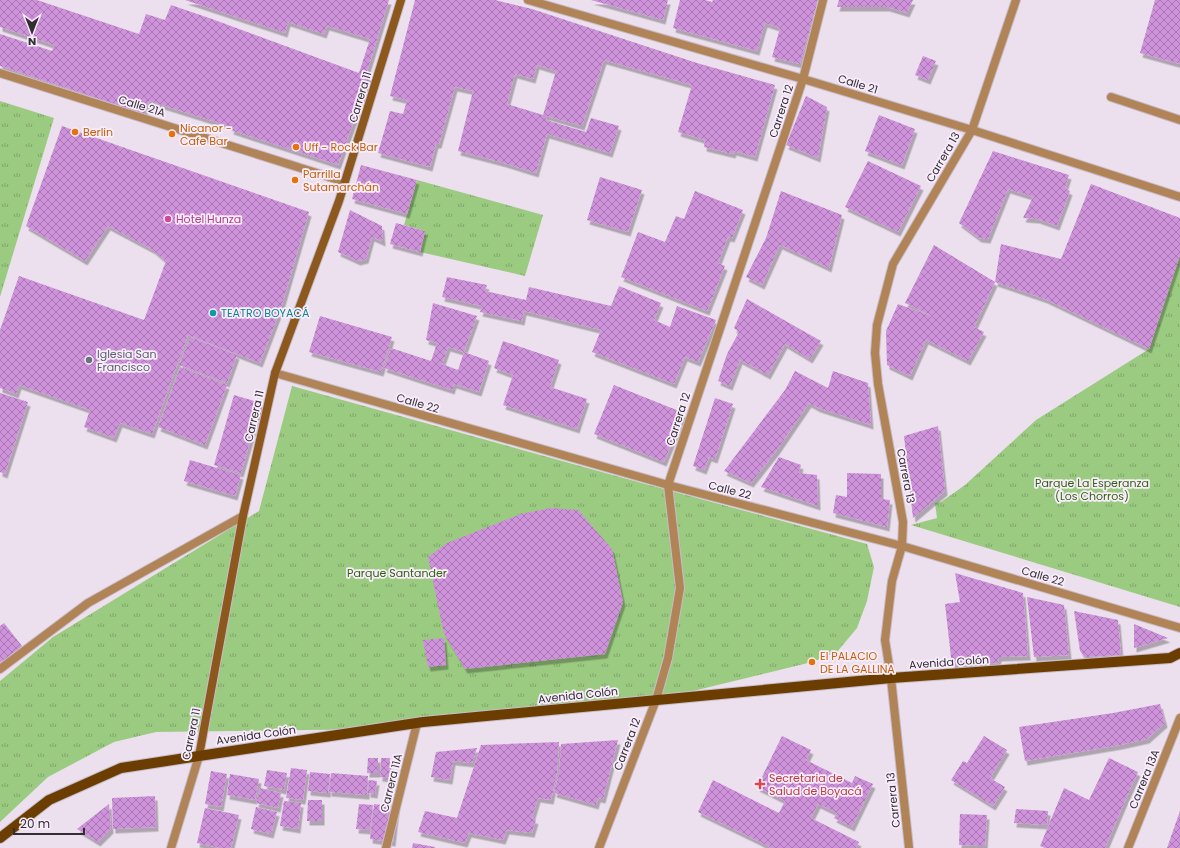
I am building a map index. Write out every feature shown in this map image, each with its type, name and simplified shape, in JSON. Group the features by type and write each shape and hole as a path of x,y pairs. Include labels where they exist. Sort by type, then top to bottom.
{"main road":[{"name":"Carrera 11","path":"199,756 243,516 275,373 346,182 401,0"},
{"name":"Avenida Colón","path":"0,838 49,800 121,768 417,723 891,678 1170,658 1180,653"}],"street":[{"name":"Calle 21","path":"528,0 803,79 972,130 1180,197"},
{"name":"Carrera 12","path":"599,848 656,700 668,658 680,588 668,485 803,79 823,0"},
{"name":"Carrera 13","path":"908,848 886,640 892,581 902,546 903,522 878,384 875,353 877,325 893,264 972,130 1016,0"},
{"name":"Calle 21A","path":"0,73 346,182"},
{"path":"1111,97 1180,120"},
{"name":"Calle 22","path":"275,373 668,485 902,546 1180,628"},
{"path":"0,669 88,603 243,516"},
{"name":"Carrera 13A","path":"1128,848 1180,718"},
{"name":"Carrera 11A","path":"386,848 417,723"},
{"name":"Carrera 11","path":"170,848 199,756"}],"green space":[{"path":"0,101 54,118 0,297"},
{"path":"417,180 543,215 525,276 420,252 425,231 404,225"},
{"name":"Parque La Esperanza (Los Chorros)","path":"1180,255 1180,607 911,525 937,518 935,503 941,502 965,485 1036,420 1149,349"},
{"name":"Parque Santander","path":"292,386 867,544 874,567 867,601 857,628 837,652 812,662 656,700 380,729 156,732 114,742 48,777 0,822 0,681 53,637 259,511"}],"building":[{"path":"0,0 37,0 139,34 146,14 165,20 171,5 359,73 370,39 327,26 324,34 288,22 285,33 185,0 389,0 366,75 370,77 338,165 231,130 232,127 149,101 144,114 0,66 0,34 52,51 54,45 0,27"},
{"path":"415,0 495,0 532,9 697,63 775,85 755,157 734,151 733,154 704,147 705,140 678,132 692,85 604,60 582,126 547,116 546,120 586,132 591,118 619,126 610,153 547,134 536,173 458,151 473,91 455,87 439,144 436,144 430,167 378,153 390,111 403,114 407,100 390,96","holes":["537,65 556,71 543,115 507,104 515,74 533,79"]},
{"path":"591,0 668,0 663,20"},
{"path":"680,0 705,0 712,2 713,0 818,0 800,64 772,57 780,28 765,23 757,51 673,28"},
{"path":"839,0 913,0 907,13 887,7 837,7"},
{"path":"1155,0 1180,0 1180,64 1140,53"},
{"path":"923,56 936,61 928,80 915,75"},
{"path":"806,96 827,107 818,158 786,145"},
{"path":"879,115 915,129 902,165 865,151"},
{"path":"62,126 309,212 282,305 260,363 188,335 152,434 120,423 114,438 84,427 90,410 19,385 16,394 0,388 0,330 19,276 144,320 166,261 153,250 108,226 85,261 26,226"},
{"path":"993,151 1069,175 1065,188 1070,191 1057,226 1037,219 1023,218 1033,197 1008,189 988,239 979,238 959,223"},
{"path":"868,161 921,186 898,232 845,207"},
{"path":"361,165 417,180 407,214 352,199"},
{"path":"600,177 642,190 628,232 587,220"},
{"path":"1091,184 1180,218 1180,255 1149,349 1045,299 995,282 1001,244 1061,259"},
{"path":"695,191 743,210 732,238 728,237 718,263 725,266 707,311 621,277 638,232 665,242 676,216 684,219"},
{"path":"781,191 842,215 829,268 780,245 762,285 746,277 766,238"},
{"path":"350,210 382,226 383,242 372,237 366,259 358,261 338,252"},
{"path":"396,223 425,231 420,252 390,244"},
{"path":"934,245 995,282 974,327 984,332 968,361 926,340 910,376 887,365 886,331 898,304 934,317 905,303"},
{"path":"447,277 487,285 485,291 526,300 529,287 611,306 619,286 661,303 654,320 670,327 677,306 716,320 698,362 685,357 674,384 592,352 601,330 524,311 522,321 480,312 482,306 442,297"},
{"path":"747,299 821,341 810,359 785,344 768,375 740,360 730,386 718,381 727,354 739,332 734,328"},
{"path":"433,303 477,316 464,352 489,361 479,392 454,384 452,390 384,368 391,348 431,361 437,343 426,340","holes":["448,347 464,352 458,370 442,364"]},
{"path":"320,316 392,337 381,372 309,352"},
{"path":"190,337 237,355 227,383 179,365"},
{"path":"503,341 559,360 550,387 587,399 577,429 503,405 513,375 494,368"},
{"path":"180,367 227,385 205,445 158,427"},
{"path":"795,371 828,388 833,371 868,383 871,425 818,408 809,403 777,450 751,483 724,471 785,390"},
{"path":"614,385 684,413 664,462 594,434"},
{"path":"0,393 28,402 5,474 0,472"},
{"path":"234,395 261,403 241,473 214,465"},
{"path":"715,398 733,404 715,459 709,457 704,470 693,466"},
{"path":"938,426 945,491 913,518 904,436"},
{"path":"779,457 801,465 799,473 817,475 818,506 761,487"},
{"path":"190,460 241,475 235,496 184,481"},
{"path":"847,473 881,474 881,499 890,500 887,527 833,513 836,495 847,497"},
{"path":"551,508 578,510 612,549 623,602 605,654 465,669 444,634 428,557 447,543 521,514"},
{"path":"955,573 1023,593 1028,656 999,657 998,663 952,666 945,604 960,602"},
{"path":"1027,597 1064,605 1069,655 1034,657"},
{"path":"1074,611 1118,620 1121,655 1085,657 1080,651"},
{"path":"4,623 22,646 0,663 0,626"},
{"path":"1134,624 1168,638 1134,648"},
{"path":"444,638 446,665 428,667 423,640"},
{"path":"1160,704 1165,723 1147,739 1025,761 1019,727 1113,713"},
{"path":"782,736 811,750 806,760 852,783 855,776 873,784 852,827 834,818 837,813 818,804 811,818 859,842 856,848 772,848 698,812 713,780 779,813 785,801 757,787"},
{"path":"984,736 1007,750 990,778 1005,787 993,806 951,780 963,761 967,763"},
{"path":"618,740 603,799 598,798 596,805 554,793 559,773 561,744"},
{"path":"559,742 557,773 551,800 538,798 532,818 536,820 532,833 507,830 503,840 469,833 465,843 418,832 425,811 457,818 481,745"},
{"path":"477,748 472,763 453,761 450,780 431,777 436,752"},
{"path":"368,758 378,758 378,773 367,773"},
{"path":"381,758 390,758 389,778 380,777"},
{"path":"1109,758 1138,772 1105,848 1046,848 1040,846 1064,788 1089,800"},
{"path":"291,768 307,770 303,800 286,798"},
{"path":"267,770 287,773 284,790 264,786"},
{"path":"211,771 227,774 221,807 205,804"},
{"path":"310,772 330,774 328,793 308,791"},
{"path":"331,773 368,776 367,795 329,792"},
{"path":"230,774 259,779 255,800 227,795"},
{"path":"369,780 377,781 375,794 368,793"},
{"path":"260,788 281,793 278,808 256,803"},
{"path":"155,796 156,827 113,829 112,798"},
{"path":"308,800 322,800 322,821 307,821"},
{"path":"284,801 301,803 298,829 280,826"},
{"path":"109,804 111,829 98,842 77,829"},
{"path":"359,804 373,805 370,830 356,829"},
{"path":"374,804 397,807 393,842 370,839"},
{"path":"256,807 277,812 271,834 251,829"},
{"path":"205,808 239,815 231,848 220,848 197,843"},
{"path":"1016,809 1048,811 1047,825 1014,823"},
{"path":"1180,811 1180,848 1167,848"},
{"path":"960,814 987,815 985,846 959,845"},
{"path":"413,843 435,847 435,848 412,848"}],"place":[{"name":"Berlin","path":"75,132"},
{"name":"Nicanor - Cafe Bar","path":"172,134"},
{"name":"Uff - Rock Bar","path":"296,147"},
{"name":"Parrilla Sutamarchán","path":"295,180"},
{"name":"Hotel Hunza","path":"168,219"},
{"name":"TEATRO BOYACÁ","path":"213,313"},
{"name":"Iglesia San Francisco","path":"89,360"},
{"name":"El PALACIO DE LA GALLINA","path":"812,662"},
{"name":"Secretaria de Salud de Boyacá","path":"760,784"}]}
